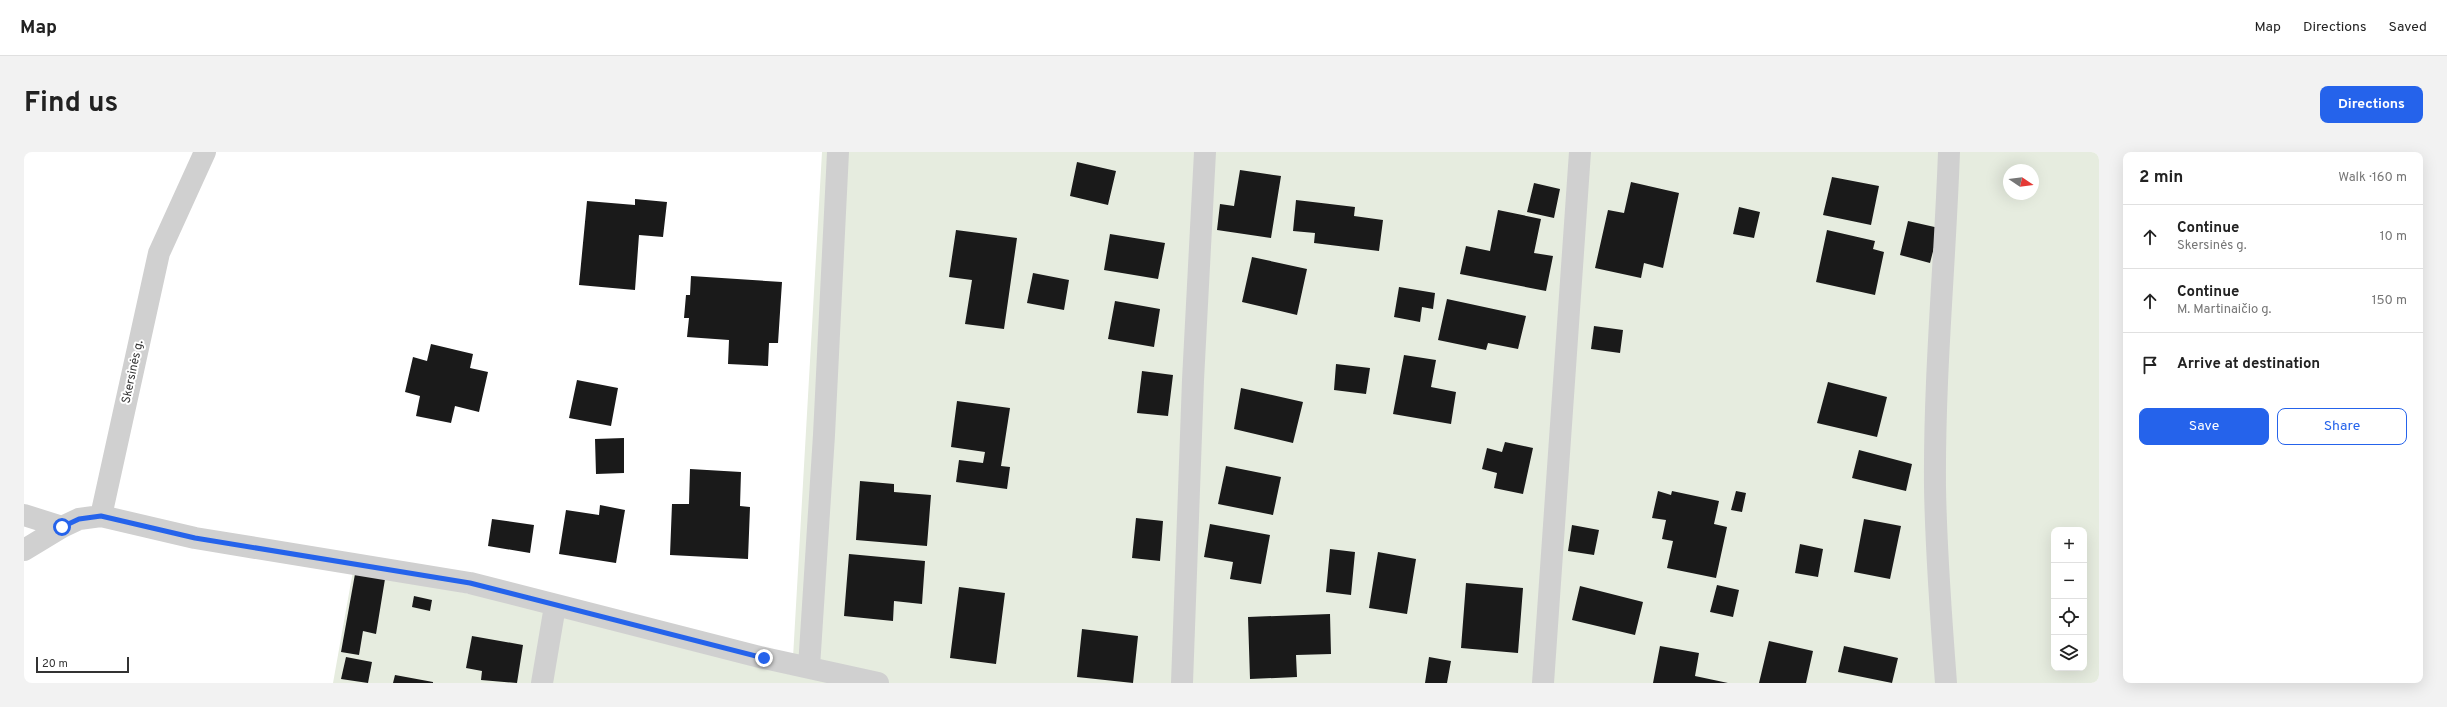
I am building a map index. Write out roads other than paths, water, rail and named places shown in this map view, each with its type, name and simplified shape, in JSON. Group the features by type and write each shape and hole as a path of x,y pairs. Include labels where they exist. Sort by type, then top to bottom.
{"street":[{"name":"Skersinės g.","path":"101,516 159,253 205,152"},
{"path":"809,667 824,436 838,152"},
{"path":"1182,683 1193,380 1205,152"},
{"path":"1543,683 1580,152"},
{"path":"1946,683 1939,594 1935,487 1938,352 1949,152"},
{"path":"24,515 62,527"},
{"path":"24,550 62,527 79,519 101,516 195,538 470,583 555,606 878,683"},
{"path":"542,683 555,606"}]}
